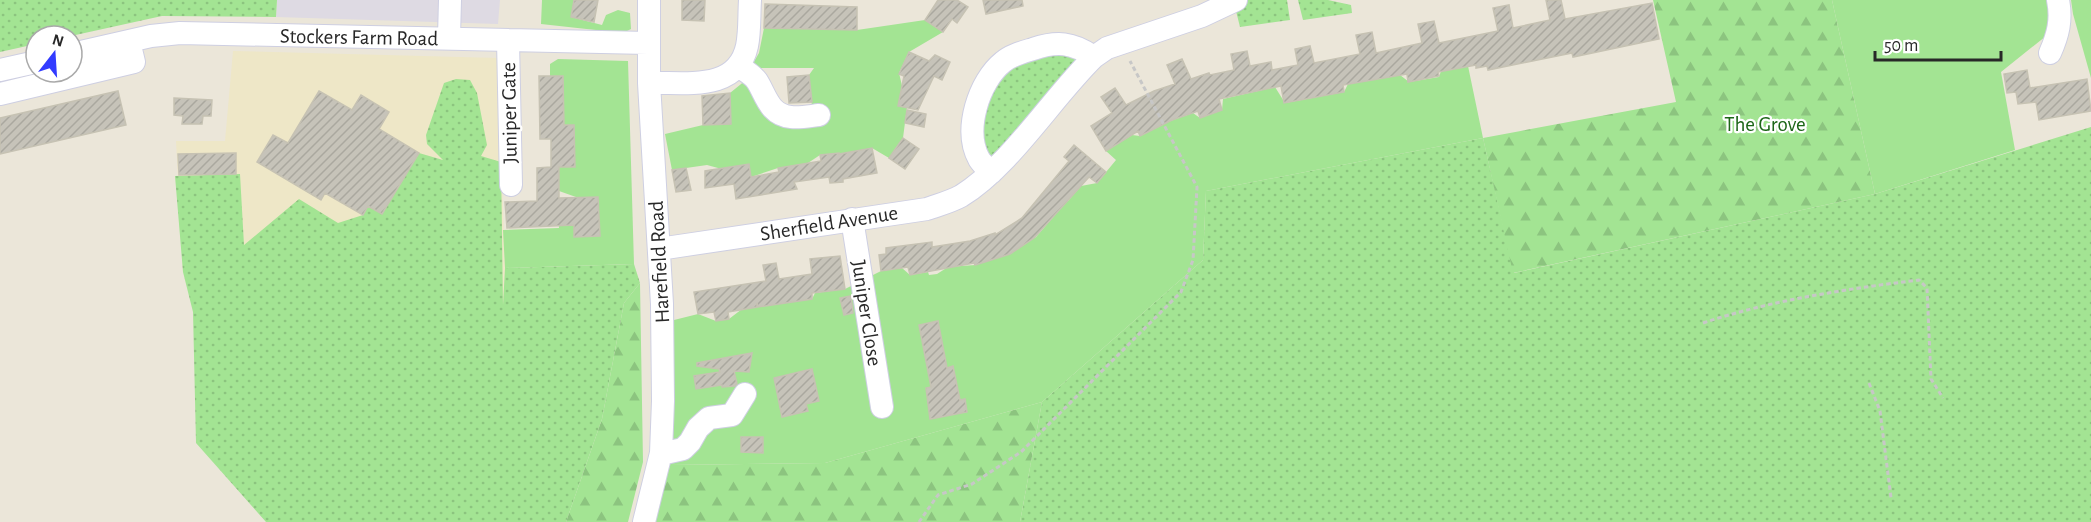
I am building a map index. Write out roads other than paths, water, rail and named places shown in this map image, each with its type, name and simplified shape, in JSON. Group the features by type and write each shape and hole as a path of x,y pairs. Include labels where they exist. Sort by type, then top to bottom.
{"street":[{"path":"449,38 450,0"},
{"name":"Harefield Road","path":"644,522 661,454 663,401 649,82 649,0"},
{"path":"649,82 710,81 725,78 738,66 747,45 750,0"},
{"name":"Sherfield Avenue","path":"658,249 927,209 947,203 961,196 991,173 1094,57 1107,48 1202,16 1236,0"},
{"path":"2050,53 2059,32 2058,0"},
{"name":"Stockers Farm Road","path":"84,51 180,33 648,43"},
{"name":"Juniper Gate","path":"507,40 511,185"},
{"path":"0,94 134,62 129,41"},
{"path":"991,173 980,160 973,140 975,111 981,89 989,77 1004,61 1040,47 1059,43 1074,45 1094,57"},
{"path":"0,70 24,65"},
{"path":"738,66 757,82 763,98 778,113 789,117 819,115"},
{"name":"Juniper Close","path":"852,219 882,407"},
{"path":"661,454 683,449 698,428 709,418 732,415 745,394"}],"park label":[{"name":"The Grove","path":"1765,124"}]}
